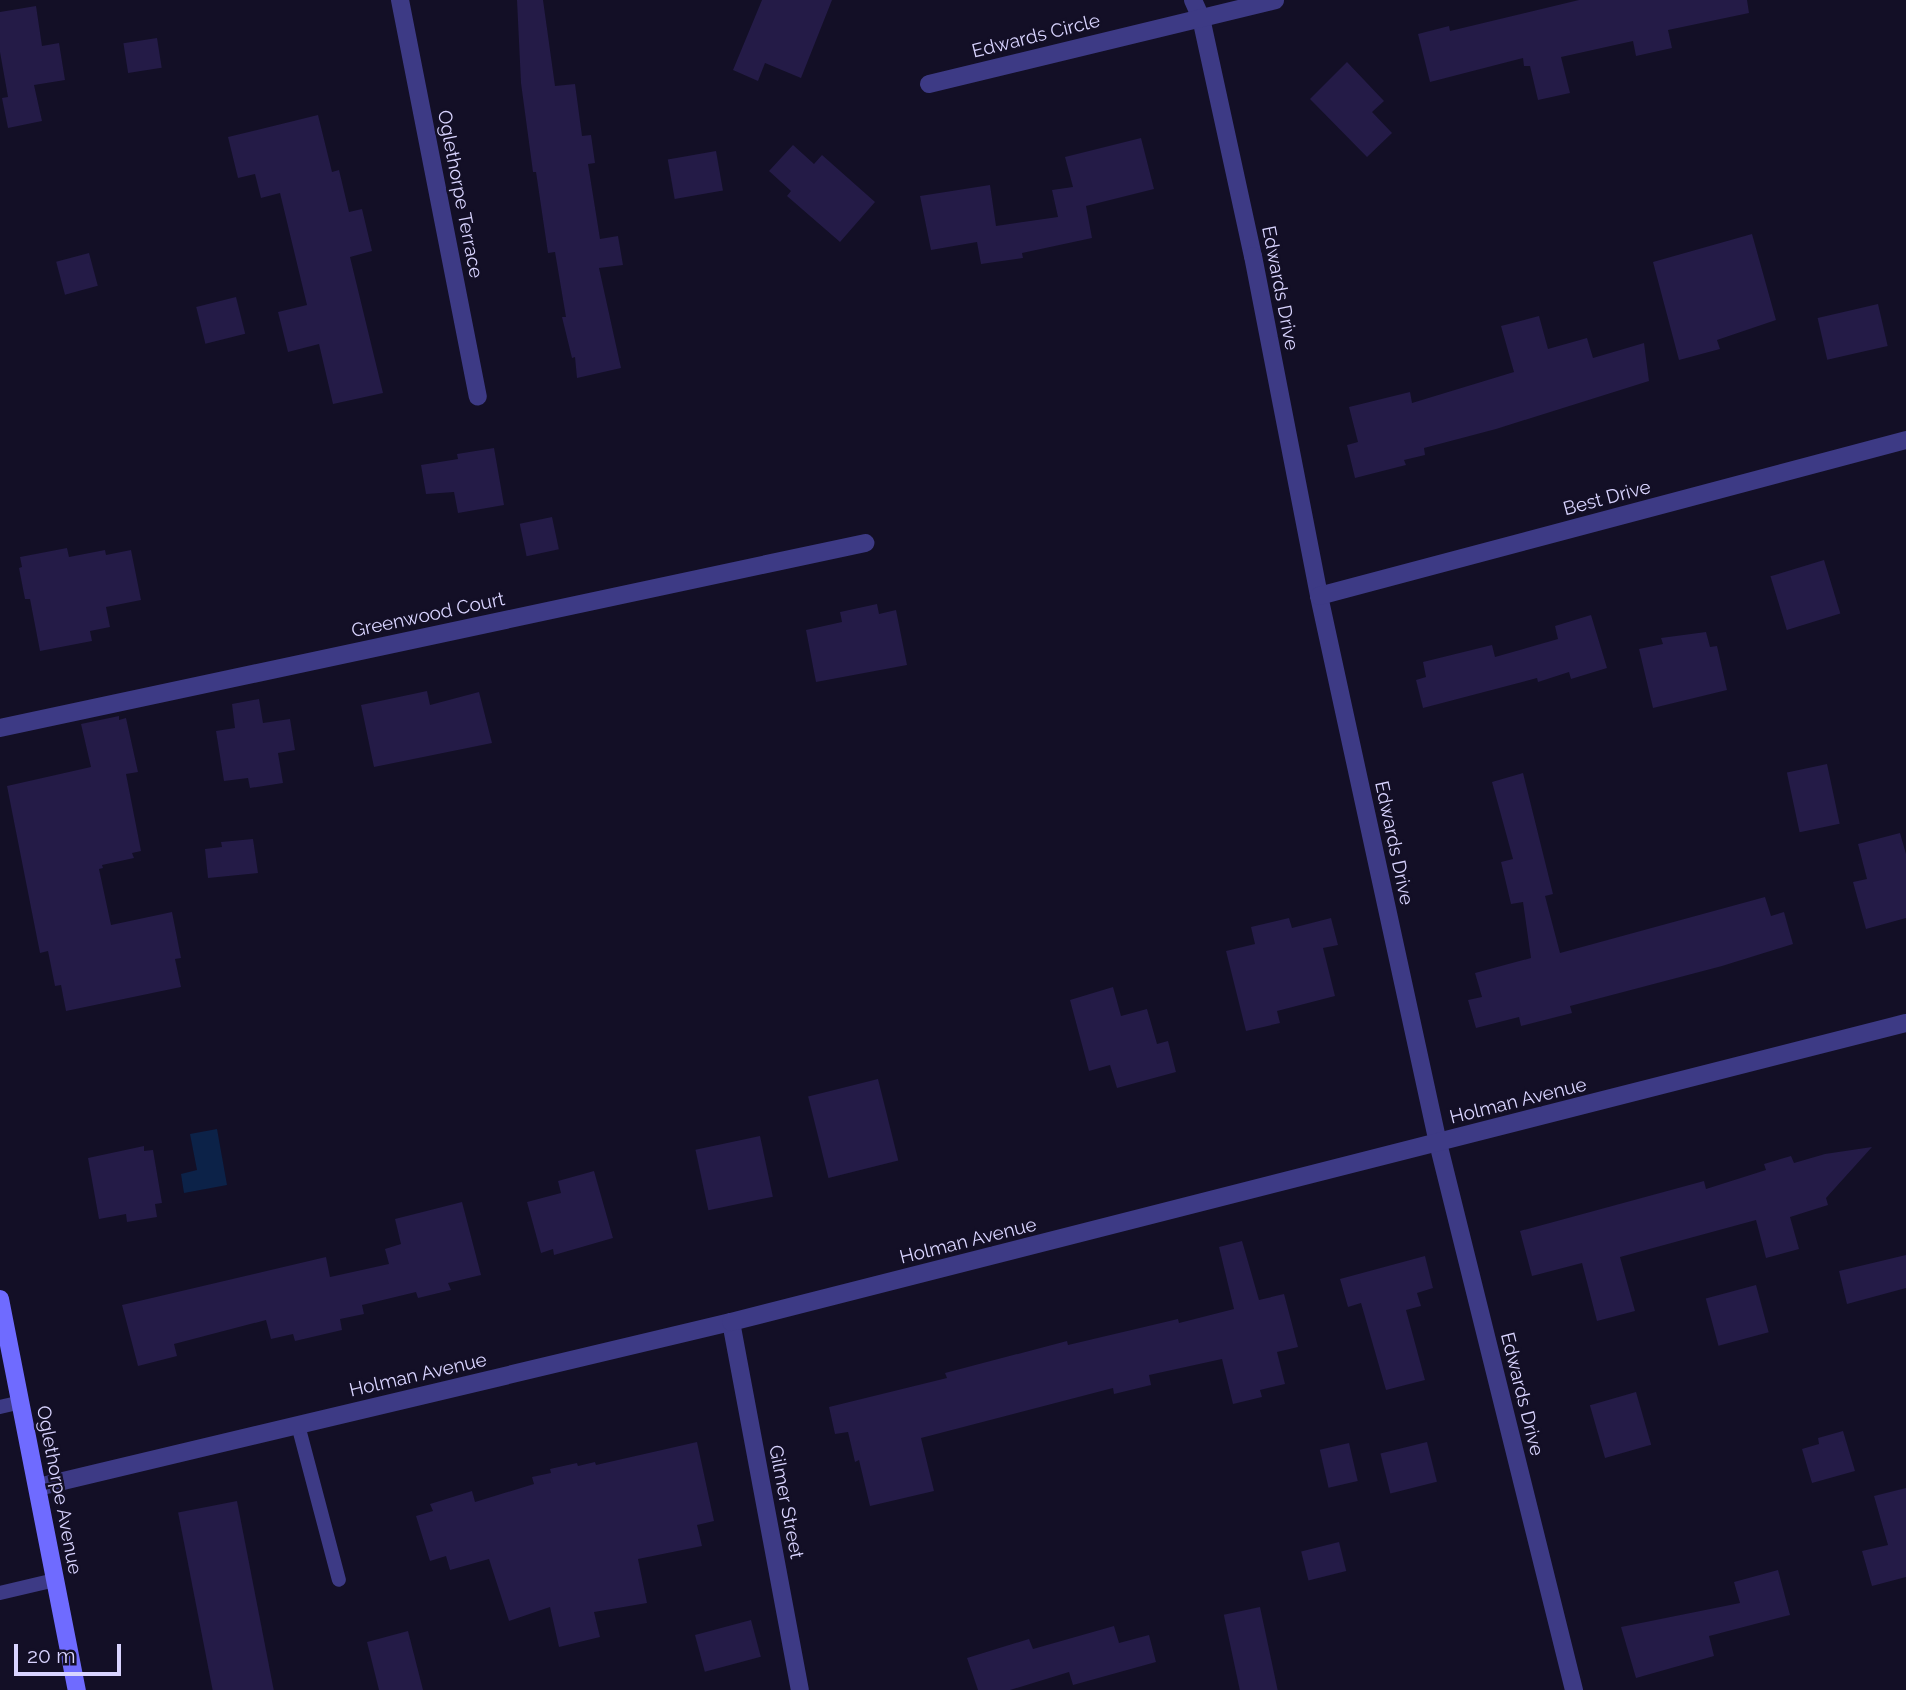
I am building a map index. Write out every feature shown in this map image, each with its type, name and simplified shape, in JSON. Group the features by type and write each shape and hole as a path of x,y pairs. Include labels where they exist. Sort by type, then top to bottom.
{"main road":[{"name":"Oglethorpe Avenue","path":"0,1299 4,1334 21,1402 77,1690"}],"street":[{"name":"Oglethorpe Terrace","path":"400,0 478,396"},
{"name":"Edwards Drive","path":"1193,0 1201,18 1253,256 1319,596 1437,1143 1574,1690"},
{"name":"Edwards Circle","path":"929,84 1275,0"},
{"name":"Best Drive","path":"1319,596 1906,440"},
{"name":"Greenwood Court","path":"0,728 865,543"},
{"name":"Holman Avenue","path":"38,1487 731,1322 1906,1023"},
{"name":"Gilmer Street","path":"731,1322 800,1690"}],"lane":[{"path":"0,1407 21,1402"},
{"path":"298,1424 339,1580"},
{"path":"0,1593 55,1580"}],"water":[{"path":"217,1129 227,1185 184,1193 181,1174 197,1170 190,1134"}],"building":[{"path":"517,0 543,0 555,86 575,84 582,136 591,135 595,163 588,164 600,239 618,236 623,265 599,268 621,368 577,378 575,357 572,358 562,317 566,317 555,252 548,253 536,172 533,172 521,83"},
{"path":"762,0 832,0 801,78 765,63 758,81 733,70"},
{"path":"1579,0 1747,0 1749,13 1668,30 1672,48 1636,56 1633,41 1561,57 1570,93 1538,100 1530,66 1524,66 1523,58 1430,82 1418,34 1449,26 1450,31"},
{"path":"36,6 42,46 59,43 65,80 34,85 42,121 8,128 2,98 8,97 0,52 0,12"},
{"path":"157,38 162,68 128,73 123,43"},
{"path":"1347,62 1384,101 1372,112 1392,133 1367,157 1310,99"},
{"path":"318,115 332,172 339,170 349,212 362,209 372,251 350,257 383,393 333,404 319,344 288,352 278,312 307,305 280,193 261,198 255,174 238,178 228,137"},
{"path":"1141,138 1154,189 1086,206 1092,238 1022,253 1023,258 981,264 977,242 931,250 920,196 990,185 996,226 1058,217 1052,190 1073,187 1065,157"},
{"path":"793,145 814,164 822,155 875,202 840,242 787,196 791,191 769,171"},
{"path":"716,151 723,190 675,199 668,160"},
{"path":"1752,234 1776,320 1717,340 1720,349 1679,360 1653,262"},
{"path":"89,253 98,286 65,295 56,262"},
{"path":"236,297 245,334 205,344 196,307"},
{"path":"1878,304 1888,346 1827,360 1818,318"},
{"path":"1539,316 1548,349 1587,338 1593,358 1644,343 1649,381 1496,429 1424,448 1425,455 1404,460 1406,465 1355,478 1347,445 1358,442 1349,407 1410,392 1412,403 1514,372 1501,326"},
{"path":"494,448 504,505 458,513 454,492 426,494 421,465 458,459 457,454"},
{"path":"552,517 559,549 527,556 520,524"},
{"path":"67,548 69,557 105,550 106,555 131,550 141,600 106,607 110,627 90,631 92,641 40,651 30,599 25,599 19,568 22,567 20,557"},
{"path":"1824,560 1840,614 1787,630 1770,576"},
{"path":"877,604 879,614 896,610 907,665 816,682 806,630 842,622 840,612"},
{"path":"1591,615 1607,668 1571,679 1569,672 1538,682 1537,678 1423,708 1416,680 1426,677 1423,662 1492,645 1495,657 1558,639 1555,626"},
{"path":"1706,632 1710,647 1717,646 1727,690 1653,708 1639,649 1663,644 1661,638"},
{"path":"427,691 430,705 479,692 492,743 374,767 361,705"},
{"path":"259,699 263,723 290,719 295,750 278,753 283,783 250,788 248,778 224,781 216,731 235,728 232,704"},
{"path":"119,716 119,720 126,718 138,772 126,774 141,851 132,853 134,858 102,865 103,868 99,869 111,925 172,912 181,958 175,959 181,987 66,1011 61,985 55,986 48,951 40,953 7,786 91,767 81,724"},
{"path":"1827,764 1840,824 1800,832 1787,773"},
{"path":"1523,773 1553,894 1545,896 1560,953 1765,897 1771,916 1784,912 1793,944 1722,966 1570,1006 1572,1013 1521,1026 1519,1017 1476,1028 1468,1000 1482,997 1475,973 1531,958 1523,902 1511,904 1501,862 1513,859 1492,782"},
{"path":"1900,833 1906,854 1906,918 1866,929 1853,882 1867,879 1858,844"},
{"path":"253,839 258,873 208,878 205,849 222,847 221,842"},
{"path":"1289,918 1292,928 1331,918 1338,945 1323,948 1335,996 1277,1011 1280,1023 1246,1031 1226,951 1255,944 1251,927"},
{"path":"1113,987 1121,1016 1147,1009 1157,1044 1168,1041 1176,1072 1117,1088 1110,1065 1089,1071 1070,1000"},
{"path":"878,1079 898,1161 828,1178 808,1096"},
{"path":"760,1136 773,1197 708,1210 695,1150"},
{"path":"144,1146 144,1151 153,1150 162,1203 155,1204 157,1217 127,1222 126,1214 99,1219 88,1158"},
{"path":"1872,1147 1826,1198 1828,1205 1790,1217 1799,1249 1766,1258 1756,1220 1620,1257 1635,1311 1597,1321 1582,1263 1532,1276 1520,1231 1704,1181 1706,1189 1766,1170 1764,1164 1791,1156 1794,1163 1825,1154"},
{"path":"594,1171 613,1238 554,1255 553,1249 541,1253 527,1202 561,1193 558,1181"},
{"path":"462,1202 481,1275 448,1283 451,1290 418,1298 416,1292 362,1305 364,1314 340,1319 342,1330 295,1341 293,1334 271,1339 266,1320 174,1344 177,1356 138,1366 122,1305 326,1257 330,1277 389,1264 385,1249 401,1244 395,1219"},
{"path":"1242,1241 1259,1300 1284,1294 1298,1347 1277,1352 1285,1384 1260,1390 1262,1397 1233,1404 1222,1359 1149,1375 1151,1385 1114,1394 1113,1388 921,1438 934,1491 870,1506 859,1460 855,1462 848,1432 835,1434 829,1407 947,1378 945,1373 1067,1341 1068,1345 1234,1309 1219,1247"},
{"path":"1906,1255 1906,1288 1847,1304 1839,1271"},
{"path":"1425,1256 1433,1288 1417,1293 1421,1306 1406,1310 1425,1380 1386,1390 1361,1303 1348,1307 1340,1279"},
{"path":"1756,1285 1769,1332 1718,1346 1706,1298"},
{"path":"1636,1392 1651,1445 1605,1458 1590,1405"},
{"path":"1843,1431 1855,1471 1812,1483 1802,1449 1819,1444 1818,1438"},
{"path":"697,1442 714,1521 697,1525 702,1546 638,1559 647,1603 594,1612 600,1637 559,1647 550,1607 509,1621 489,1559 450,1570 446,1556 430,1561 416,1516 433,1511 430,1504 472,1491 475,1502 534,1484 532,1477 551,1473 550,1469 577,1463 578,1466 595,1462 596,1465"},
{"path":"1427,1442 1437,1482 1390,1493 1380,1454"},
{"path":"1349,1443 1358,1481 1329,1488 1320,1450"},
{"path":"1906,1488 1906,1577 1872,1586 1862,1551 1888,1545 1874,1496"},
{"path":"237,1501 274,1690 213,1690 178,1512"},
{"path":"1339,1542 1346,1571 1308,1581 1301,1551"},
{"path":"1778,1570 1790,1615 1709,1636 1714,1656 1636,1678 1621,1627 1740,1603 1734,1582"},
{"path":"1260,1607 1278,1690 1240,1690 1224,1615"},
{"path":"751,1620 761,1657 705,1672 695,1635"},
{"path":"1114,1626 1119,1643 1149,1635 1156,1662 1073,1685 1069,1672 1010,1690 978,1690 967,1658 1029,1639 1033,1649"},
{"path":"408,1631 423,1690 379,1690 367,1642"}]}
